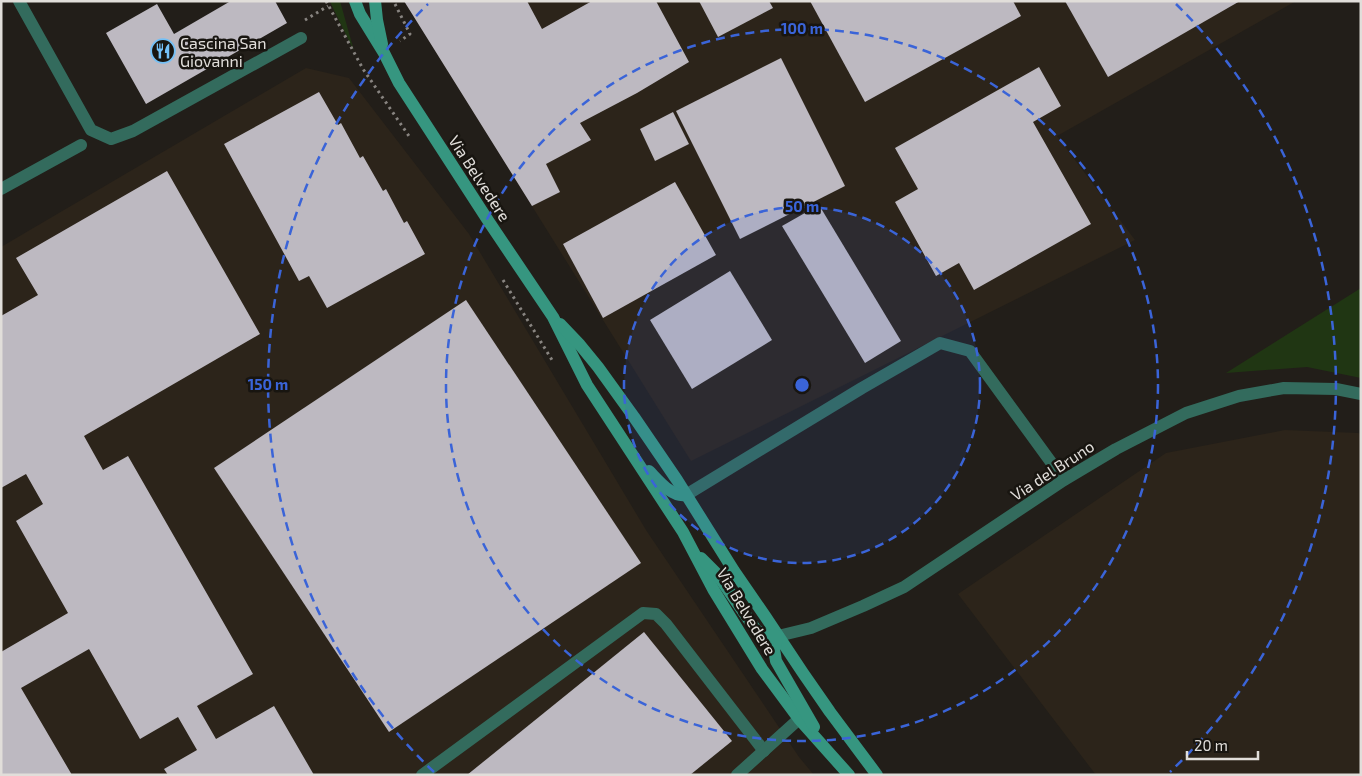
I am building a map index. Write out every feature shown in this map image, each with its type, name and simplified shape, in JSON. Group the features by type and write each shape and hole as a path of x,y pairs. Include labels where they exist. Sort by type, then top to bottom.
{"street":[{"path":"18,1 90,130 111,139 133,131 300,38"},
{"name":"Via Belvedere","path":"355,1 360,14 384,53 399,83 553,317 587,385 683,532 735,627 762,669 799,719 849,775"},
{"name":"Via Belvedere","path":"375,1 384,53"},
{"path":"1,189 81,145"},
{"name":"Via Belvedere","path":"553,317 598,367 634,417 778,636 830,712 877,775"},
{"path":"686,495 862,388 940,344 970,350 1064,480"},
{"name":"Via del Bruno","path":"778,636 811,628 904,587 1064,480 1116,448 1186,413 1221,400 1284,388 1328,389 1352,391 1361,394"},
{"name":"Via Belvedere","path":"631,454 670,490 680,496 686,495"},
{"path":"694,551 717,574 756,630 766,635 778,636 774,648 776,661 830,755"},
{"path":"422,775 643,613 656,614 666,624 764,751"},
{"path":"737,775 799,719"}],"path":[{"path":"326,1 363,69 414,143"},
{"path":"393,1 410,34 400,42"},
{"path":"502,277 553,362"}],"shaded area":[{"path":"404,1 1296,1 1057,136 1135,240 691,461"},
{"path":"306,68 349,78 469,234 646,530 799,757 814,775 1,775 1,247"},
{"path":"1285,430 1361,434 1361,775 1096,775 958,594 1166,453"}],"green space":[{"path":"330,1 340,1 354,51 332,6"},
{"path":"1361,288 1361,378 1307,367 1226,373"}],"building":[{"name":"Cascina San Giovanni","path":"229,1 275,1 287,23 146,104 106,33 157,4 174,34"},
{"path":"404,1 527,1 542,29 592,1 656,1 689,62 637,93 580,123 591,140 546,164 560,192 532,206"},
{"path":"699,1 769,1 773,8 718,37"},
{"path":"810,1 1013,1 1021,16 865,102"},
{"path":"1065,1 1240,1 1108,77"},
{"path":"781,58 845,186 740,239 676,111"},
{"path":"1039,67 1061,106 1033,122 1091,224 974,290 959,263 936,276 895,202 918,189 895,148"},
{"path":"319,92 338,125 341,123 360,158 363,156 383,191 386,189 404,223 407,221 425,254 327,308 309,276 299,281 224,144"},
{"path":"673,112 689,144 655,161 640,129"},
{"path":"167,171 260,334 84,436 103,470 128,456 253,674 197,706 216,739 274,706 314,775 168,775 164,769 197,750 178,717 140,739 89,649 21,688 72,775 1,775 1,652 68,613 16,521 43,504 26,474 1,488 1,316 38,295 16,258"},
{"path":"675,182 716,255 603,318 563,244"},
{"path":"819,205 901,341 865,363 782,226"},
{"path":"730,271 772,340 692,389 650,320"},
{"path":"466,300 641,563 389,732 214,468"},
{"path":"644,632 732,741 690,775 467,775"}],"place":[{"name":"Cascina San Giovanni","path":"163,51"}]}
